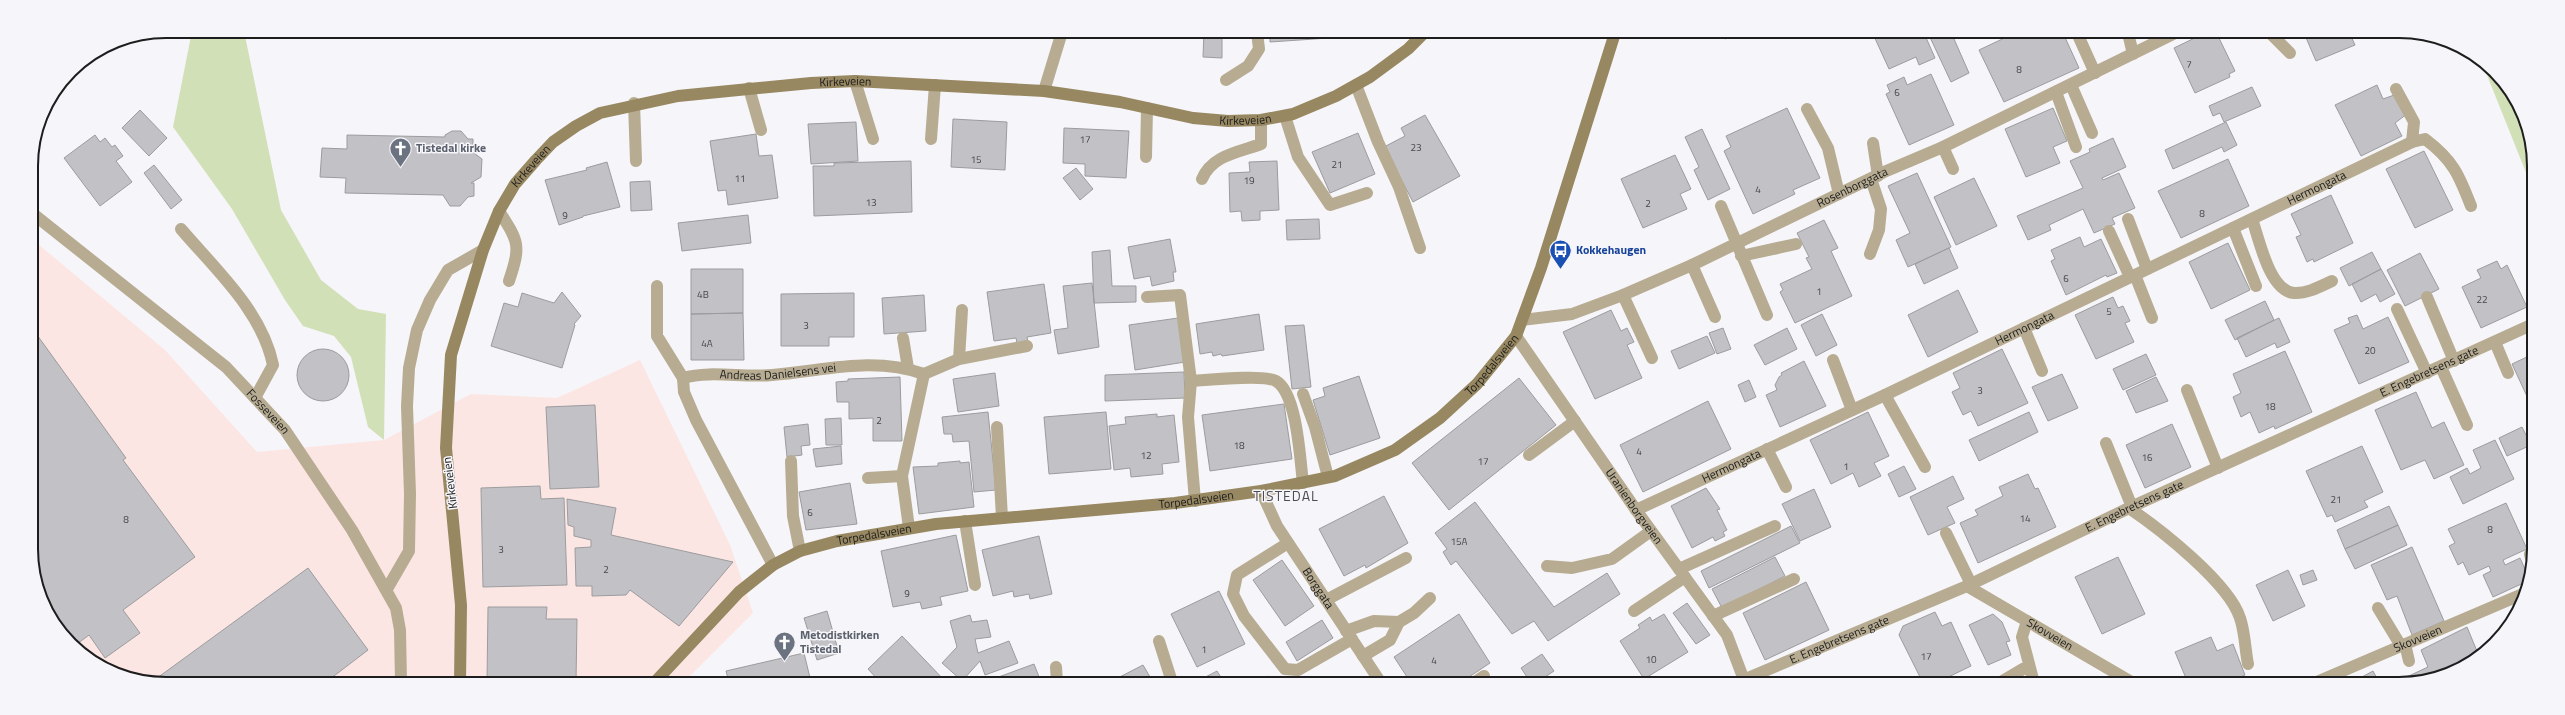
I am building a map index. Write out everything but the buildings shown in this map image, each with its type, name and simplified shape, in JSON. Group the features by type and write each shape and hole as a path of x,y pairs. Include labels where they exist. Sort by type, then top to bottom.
{"main road":[{"name":"Kirkeveien","path":"460,677 461,605 446,448 447,408 452,355 483,250 499,211 515,184 553,142 600,113 634,103 678,96 749,88 855,81 1044,91 1147,108 1192,118 1228,121 1261,120 1285,116 1336,96 1356,85 1408,49 1419,38"},
{"name":"Torpedalsveien","path":"660,677 740,592 773,565 800,551 837,541 909,528 965,521 1195,501 1261,491 1328,477 1365,464 1395,450 1440,418 1477,384 1516,336 1613,38"}],"street":[{"path":"1044,91 1060,38"},
{"path":"1226,80 1248,66 1259,49 1258,38"},
{"path":"2079,38 2095,73"},
{"path":"2129,38 2133,54"},
{"name":"Rosenborggata","path":"1522,320 1572,314 1623,295 1692,266 1738,251 1839,194 1943,147 2165,38"},
{"path":"2274,38 2290,54"},
{"path":"855,81 873,139"},
{"path":"931,139 936,85"},
{"path":"1356,85 1378,142 1400,187 1420,248"},
{"path":"2071,85 2092,133"},
{"path":"749,88 761,130"},
{"path":"2396,89 2414,122 2412,142 2425,139 2439,149 2458,171 2472,206"},
{"path":"2056,92 2076,147"},
{"path":"634,103 636,161"},
{"path":"1146,157 1147,108"},
{"path":"1807,109 1828,148 1839,194"},
{"path":"1285,116 1298,157 1330,205 1367,193"},
{"path":"1202,179 1206,169 1221,157 1261,144 1261,120"},
{"name":"Hermongata","path":"1636,510 1885,395 2412,142"},
{"path":"1870,254 1879,230 1881,209 1874,177 1873,143"},
{"path":"1943,147 1953,169"},
{"path":"1721,206 1738,251 1767,315"},
{"path":"499,211 516,237 516,261 509,281"},
{"name":"Fosseveien","path":"38,218 226,367 285,430 312,467 387,589 396,608 400,630 401,677"},
{"path":"2128,219 2147,268"},
{"path":"2252,219 2270,272 2280,287 2294,293 2314,289 2332,281"},
{"path":"2233,228 2256,286"},
{"path":"181,229 246,306 268,343 273,365 256,398"},
{"path":"2109,231 2133,276 2152,318"},
{"path":"1738,251 1796,244"},
{"path":"387,589 409,550 410,494 407,406 409,368 417,330 430,300 448,270 483,250"},
{"path":"1692,266 1715,317"},
{"path":"656,286 657,336 684,378 684,392 696,420 773,565"},
{"path":"1147,297 1180,295 1191,381 1188,416 1195,501"},
{"path":"1623,295 1652,358"},
{"path":"2427,297 2454,361"},
{"path":"2397,309 2427,373"},
{"path":"959,359 962,310"},
{"name":"E. Engebretsens gate","path":"1757,677 1969,585 2131,508 2527,327"},
{"path":"2024,328 2042,371"},
{"name":"Uranienborgveien","path":"1516,336 1636,510 1727,635 1743,677"},
{"path":"903,338 908,368"},
{"path":"2495,342 2508,373"},
{"path":"909,528 902,476 924,374 959,359 1027,346"},
{"path":"1833,360 1852,410"},
{"name":"Andreas Danielsens vei","path":"684,378 698,374 734,376 772,375 881,364 908,368 924,374"},
{"path":"2441,367 2467,425"},
{"path":"1191,381 1234,378 1276,381 1286,390 1292,405 1303,483"},
{"path":"2188,390 2218,468"},
{"path":"1303,394 1315,427 1328,477"},
{"path":"1885,395 1924,467"},
{"path":"1529,455 1575,421"},
{"path":"998,427 1002,518"},
{"path":"2106,443 2131,508 2173,540 2229,598 2240,618 2248,664"},
{"path":"1767,449 1786,487"},
{"path":"791,461 793,516 800,551"},
{"path":"868,478 902,476"},
{"name":"Borggata","path":"1261,491 1277,526 1363,656 1375,677"},
{"path":"965,521 975,585"},
{"path":"1634,611 1682,573 1776,526"},
{"path":"1547,566 1572,568 1612,559 1651,531"},
{"path":"1946,533 1969,585"},
{"path":"1288,543 1237,576 1233,594 1244,616 1285,669 1298,670 1349,635 1374,621 1399,622"},
{"path":"1326,600 1406,558"},
{"path":"1713,616 1794,579"},
{"name":"Skovveien","path":"1969,585 2123,677"},
{"name":"Skovveien","path":"2328,677 2517,597"},
{"path":"1363,656 1390,640 1399,622 1414,613 1430,598"},
{"path":"2378,608 2403,645 2409,661"},
{"path":"2027,621 2022,637 2032,677"},
{"path":"1159,641 1170,677"},
{"path":"2009,677 2028,666"},
{"path":"1056,667 1057,677"}],"shaded area":[{"path":"38,244 165,350 257,452 384,440 471,394 557,398 640,360 730,545 753,613 689,677 166,677 133,673 102,660 75,640 64,627 48,598 40,574 38,549"}],"green space":[{"path":"191,38 245,38 281,210 321,280 358,309 386,314 384,440 368,427 351,357 334,336 303,326 285,300 232,209 173,127"},
{"path":"2485,71 2501,88 2517,117 2525,141 2527,175"}],"place":[{"name":"Tistedal kirke","path":"401,168"},
{"name":"Kokkehaugen","path":"1560,270"},
{"name":"Metodistkirken Tistedal","path":"785,662"}],"district":[{"name":"TISTEDAL","path":"1286,496"}]}
